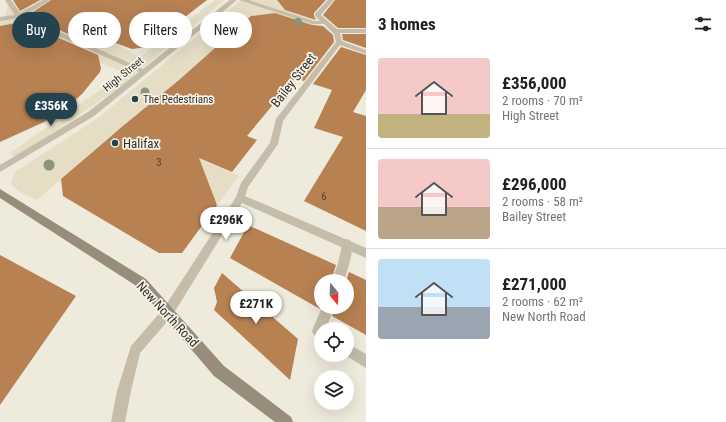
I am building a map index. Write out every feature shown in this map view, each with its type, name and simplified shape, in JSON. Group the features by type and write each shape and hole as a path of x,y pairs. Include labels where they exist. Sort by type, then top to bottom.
{"main road":[{"name":"New North Road","path":"0,192 142,283 219,371 286,422"}],"street":[{"path":"8,0 16,12"},
{"path":"26,12 47,0"},
{"name":"High Street","path":"0,169 91,114 234,0"},
{"path":"242,0 314,23 324,22"},
{"path":"331,0 317,15 336,31 340,36 340,42 366,52"},
{"path":"0,19 12,17"},
{"path":"336,31 366,31"},
{"path":"60,34 144,72"},
{"name":"Bailey Street","path":"118,422 124,391 136,350 168,312 240,198 244,186 274,144 279,121 340,42"},
{"path":"240,198 366,252"},
{"path":"340,274 347,244"},
{"path":"354,354 366,362"}],"shaded area":[{"path":"34,0 57,0 68,14 68,48 121,47 140,57 152,48 167,48 120,87 16,158 10,153 124,73 60,48 60,12 12,12 12,30 0,26 0,17 6,15 8,1 18,3"},
{"path":"215,0 224,0 210,12 200,12 200,20 192,27 192,17"},
{"path":"241,0 277,0 311,11 314,23 323,30 263,15 252,16 252,12 226,12"},
{"path":"200,34 200,48 215,48 179,80 125,123 134,131 239,176 217,205 204,172 110,136 37,200 23,194 11,184 15,172 98,118 183,48 192,48 192,40"}],"building":[{"path":"13,0 40,0 20,11"},
{"path":"51,0 207,0 191,12 129,12 129,48 121,45 121,12 68,12 68,34 60,30 60,12 33,12"},
{"path":"277,0 326,0 314,13 316,20 285,10"},
{"path":"335,0 366,0 366,28 338,28 323,15"},
{"path":"275,13 312,25 323,26 333,35 334,42 304,81 295,78 247,136 257,140 232,172 199,158 217,205 182,253 159,253 63,196 61,179 215,48 252,48 252,16"},
{"path":"12,24 12,48 60,48 60,38 68,42 68,48 82,48 98,55 101,68 100,72 82,94 65,109 44,122 0,142 0,26"},
{"path":"342,34 366,34 366,48 343,40"},
{"path":"341,47 366,55 366,90 353,112 366,116 366,231 304,201 343,137 314,128 332,90 313,84"},
{"path":"248,225 336,265 333,274 314,274 314,306 230,258"},
{"path":"0,255 76,296 0,405"},
{"path":"222,273 298,339 290,380 214,310 217,302 214,288"},
{"path":"354,274 366,280 366,335 354,328 354,322 343,322 332,316 333,314 354,314"}],"place":[{"name":"The Pedestrians","path":"135,99"},
{"name":"Halifax","path":"115,143"}]}
